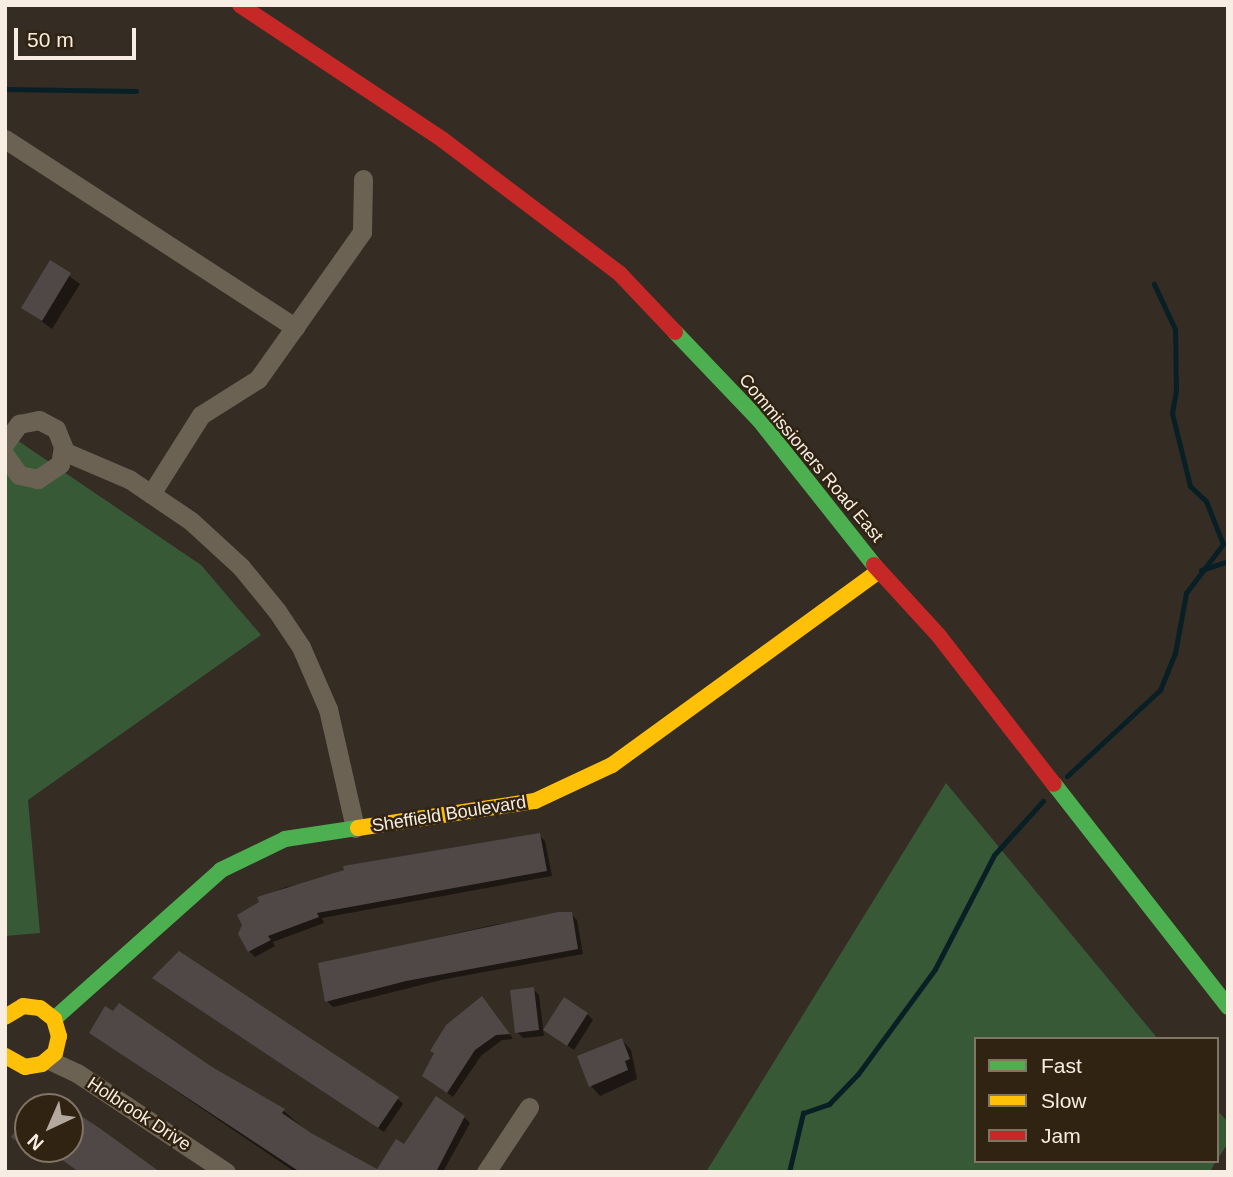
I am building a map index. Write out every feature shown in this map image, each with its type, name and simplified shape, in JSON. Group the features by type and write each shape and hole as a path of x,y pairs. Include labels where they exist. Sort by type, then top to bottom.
{"main road":[{"name":"Commissioners Road East","path":"240,5 443,139 620,274 760,421 879,571 939,636 1228,1007"},
{"name":"Sheffield Boulevard","path":"54,1019 221,870 285,839 536,801 612,765 879,571"},
{"path":"5,1017 15,1009 32,1006 54,1019 59,1036 49,1060 25,1067 6,1060"}],"street":[{"path":"5,139 295,327"},
{"path":"151,494 201,415 258,379 362,232 363,179"},
{"path":"5,443 19,424 39,420 55,429 63,451 54,471 38,479 19,475 5,455"},
{"path":"63,451 129,479 191,521 241,567 301,647 335,730 355,828"},
{"name":"Holbrook Drive","path":"49,1060 77,1073 226,1172"},
{"path":"486,1172 529,1107"}],"green space":[{"path":"5,432 201,565 261,635 28,800 40,933 5,936"},
{"path":"946,783 1156,1037 974,1037 974,1163 1215,1163 1210,1172 706,1172"},
{"path":"1219,1112 1228,1122 1228,1143 1219,1157"}],"building":[{"path":"50,260 71,273 42,321 21,308"},
{"path":"540,833 547,871 317,913 319,917 268,936 271,940 248,952 238,934 242,925 237,915 259,902 257,897 344,870 343,866"},
{"path":"558,912 572,912 578,949 406,981 325,1002 318,963"},
{"path":"179,951 399,1097 378,1128 152,978"},
{"path":"534,987 539,1030 515,1033 510,990"},
{"path":"482,996 510,1034 496,1035 475,1050 447,1093 422,1076 434,1053 430,1051 446,1025"},
{"path":"564,997 588,1013 567,1046 543,1030"},
{"path":"119,1003 212,1067 285,1109 282,1113 311,1133 377,1169 396,1139 404,1144 436,1096 465,1116 436,1172 300,1172 89,1033 105,1006 113,1011"},
{"path":"622,1038 630,1059 625,1061 628,1070 589,1087 577,1056"},
{"path":"84,1118 160,1172 79,1172 66,1163 84,1163"}],"waterway":[{"path":"5,89 136,91"},
{"path":"1067,776 1160,690 1175,653 1186,593 1223,544 1206,501 1190,486 1172,413 1176,391 1175,329 1154,284"},
{"path":"1201,570 1228,561"},
{"path":"789,1172 803,1113 829,1104 858,1074 935,969 994,855 1043,801"}],"traffic: fast":[{"path":"675,332 760,421 874,565"},
{"path":"1054,784 1228,1007"},
{"path":"54,1019 221,870 285,839 358,828"}],"traffic: slow":[{"path":"358,828 535,801 612,765 879,571"},
{"path":"5,1017 23,1006 40,1008 54,1019 59,1036 55,1053 42,1064 25,1067 5,1056"}],"traffic: jam":[{"path":"240,5 443,140 620,274 675,332"},
{"path":"874,565 939,636 1054,784"}]}
